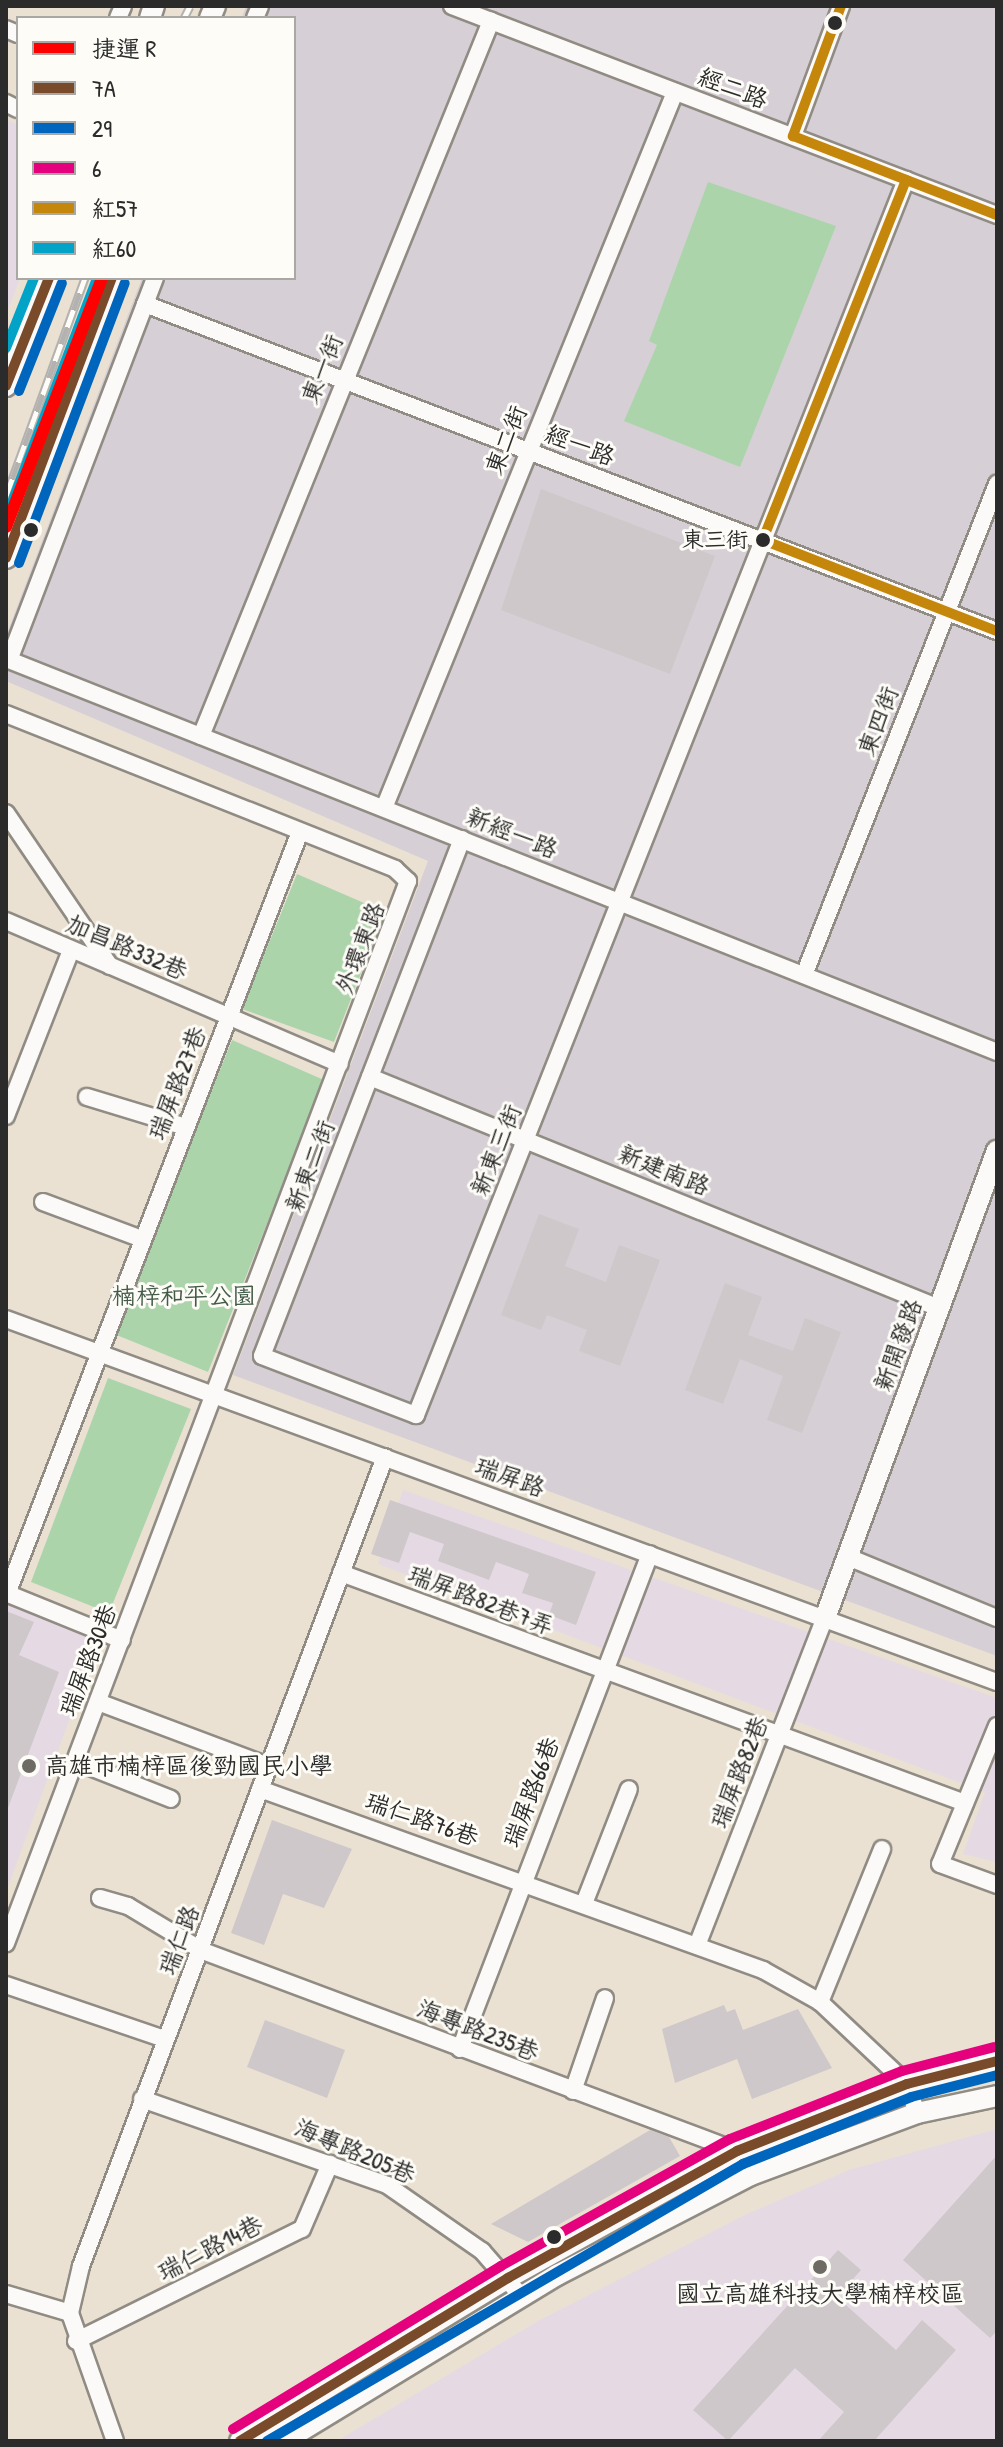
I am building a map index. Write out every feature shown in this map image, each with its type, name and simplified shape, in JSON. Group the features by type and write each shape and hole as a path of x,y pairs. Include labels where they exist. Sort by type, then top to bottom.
{"street":[{"name":"經二路","path":"452,6 997,215"},
{"path":"793,136 841,6"},
{"name":"東一街","path":"201,736 491,21"},
{"name":"東二街","path":"384,808 675,92"},
{"path":"622,903 906,180"},
{"path":"6,386 48,280"},
{"path":"6,558 111,280"},
{"path":"145,304 154,280"},
{"name":"經一路","path":"145,304 997,631"},
{"name":"新經一路","path":"145,304 9,660 997,1052"},
{"name":"東四街","path":"804,975 997,484"},
{"name":"外環東路","path":"6,714 300,832 408,881 215,1395"},
{"path":"6,813 110,966"},
{"name":"瑞屏路27巷","path":"6,1593 300,832"},
{"name":"新東二街","path":"416,1415 262,1356 462,839"},
{"name":"新東三街","path":"416,1415 622,903"},
{"name":"加昌路332巷","path":"6,921 340,1064"},
{"path":"6,1116 71,950"},
{"name":"新建南路","path":"370,1077 939,1308"},
{"path":"87,1097 186,1127"},
{"name":"新開發路","path":"825,1618 997,1151"},
{"path":"43,1202 142,1239"},
{"name":"瑞屏路","path":"6,1319 997,1682"},
{"name":"瑞屏路30巷","path":"6,1943 215,1395"},
{"name":"瑞仁路","path":"70,2313 142,2099 203,1951 268,1766 385,1457"},
{"name":"瑞屏路66巷","path":"460,2049 650,1554"},
{"path":"848,1557 997,1618"},
{"name":"瑞屏路82巷7弄","path":"341,1573 779,1735"},
{"path":"6,1593 122,1640"},
{"name":"瑞屏路82巷","path":"698,1943 825,1618"},
{"path":"98,1702 268,1766"},
{"path":"997,1726 940,1864 997,1885"},
{"path":"779,1735 965,1803"},
{"path":"75,1761 171,1799"},
{"name":"瑞仁路76巷","path":"260,1789 523,1880"},
{"path":"585,1901 629,1789"},
{"path":"820,2002 882,1849"},
{"path":"523,1880 698,1943 820,2002 907,2084 917,2113"},
{"name":"海專路235巷","path":"100,1898 128,1906 203,1951 737,2151"},
{"path":"6,1985 165,2039"},
{"path":"573,2091 605,1998"},
{"path":"240,2441 508,2278 737,2151 907,2084 997,2061"},
{"path":"284,2441 521,2296 751,2175 917,2113 997,2096"},
{"name":"海專路205巷","path":"142,2099 330,2164 437,2215 508,2278 521,2296"},
{"name":"瑞仁路14巷","path":"76,2341 302,2229 330,2164"},
{"path":"6,2294 70,2313 76,2341 115,2441"}],"shaded area":[{"path":"246,6 997,6 997,1656 233,1375 428,861 6,681 6,636 141,280 296,280 296,16 243,16"},
{"path":"7,120 16,124 16,280 19,280 6,315"},
{"path":"403,1490 997,1698 997,1862 963,1854 985,1792 378,1564"},
{"name":"高雄市楠梓區後勁國民小學","path":"6,1601 99,1639 6,1892"},
{"name":"國立高雄科技大學楠梓校區","path":"997,2129 997,2441 337,2441 538,2321 747,2214 849,2170"}],"green space":[{"path":"708,182 836,226 740,467 624,421 657,345 649,341"},
{"path":"297,874 385,912 334,1042 242,1009"},
{"name":"楠梓和平公園","path":"232,1040 324,1080 208,1372 114,1334"},
{"name":"楠梓和平公園","path":"108,1378 191,1409 109,1613 31,1582"}],"building":[{"path":"541,489 715,556 670,674 501,610"},
{"path":"539,1214 579,1229 565,1266 606,1282 619,1245 660,1260 620,1366 579,1351 587,1330 547,1315 541,1330 501,1315"},
{"path":"725,1283 762,1297 748,1335 793,1351 805,1318 841,1332 802,1433 767,1420 783,1376 740,1359 723,1404 685,1390"},
{"path":"390,1500 596,1572 576,1625 549,1615 553,1603 522,1593 529,1574 496,1562 489,1580 438,1561 444,1544 410,1532 399,1563 371,1554"},
{"path":"6,1611 34,1622 19,1655 59,1672 8,1808"},
{"path":"272,1820 352,1849 324,1908 283,1894 264,1945 231,1933"},
{"path":"724,2005 727,2012 735,2009 743,2030 798,2009 832,2068 752,2099 737,2059 675,2083 662,2029"},
{"path":"265,2020 345,2050 327,2098 247,2067"},
{"path":"650,2130 669,2137 680,2156 528,2242 491,2224"},
{"path":"997,2155 997,2331 990,2338 903,2260"},
{"path":"838,2250 861,2270 837,2297 896,2350 922,2320 956,2350 874,2441 818,2441 844,2412 795,2368 728,2441 693,2410"}],"railway":[{"path":"185,16 190,6"},
{"path":"6,496 84,280"}],"metro line":[{"name":"R","path":"6,527 101,280"}],"transit line":[{"name":"紅57","path":"841,6 793,136 997,215"},
{"name":"紅57","path":"906,180 763,540 997,631"},
{"name":"紅60","path":"6,348 33,280"},
{"name":"7A","path":"6,386 48,280"},
{"name":"紅60","path":"6,518 96,280"},
{"name":"7A","path":"6,558 111,280"},
{"name":"29","path":"19,391 62,283"},
{"name":"29","path":"19,563 125,283"},
{"name":"6","path":"233,2429 501,2266 730,2139 902,2071 994,2047"},
{"name":"7A","path":"240,2441 508,2278 737,2151 907,2084 997,2061"},
{"name":"29","path":"267,2441 743,2164 911,2097 997,2075"}],"place":[{"name":"東三街","path":"763,540"},
{"name":"高雄市楠梓區後勁國民小學","path":"29,1766"},
{"name":"國立高雄科技大學楠梓校區","path":"820,2267"}]}
